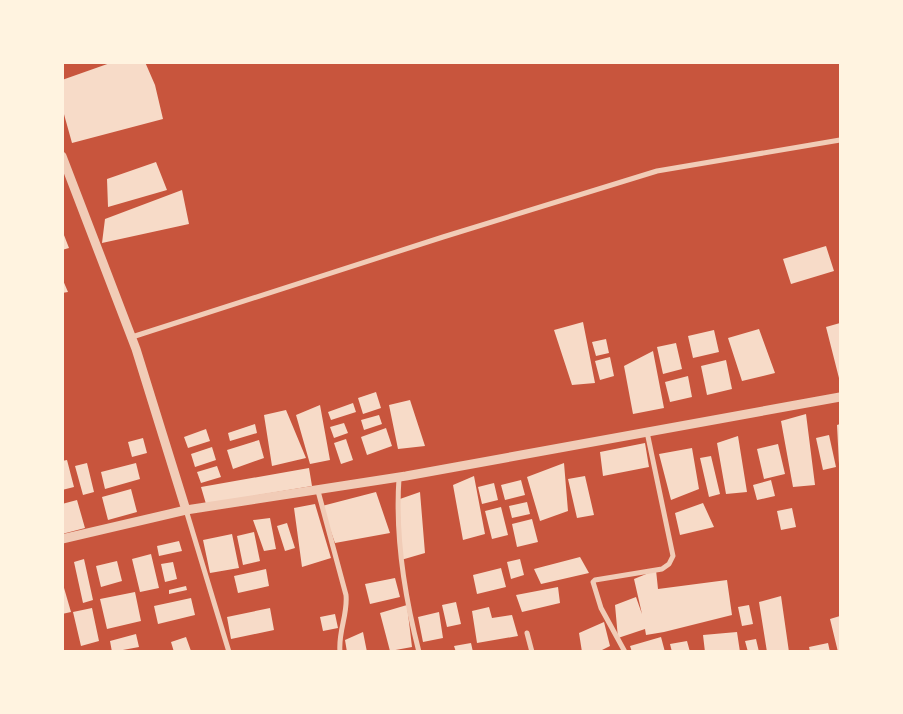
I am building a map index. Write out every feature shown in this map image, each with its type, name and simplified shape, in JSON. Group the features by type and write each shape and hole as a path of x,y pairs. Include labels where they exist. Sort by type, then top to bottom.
{"street":[{"path":"132,338 443,237 657,171 840,140"},
{"path":"62,156 132,338 229,652"},
{"path":"62,539 186,510 399,478 840,396"},
{"path":"625,652 601,608 593,588 594,581 662,569 669,564 674,556 647,431"},
{"path":"399,478 398,530 405,597 419,652"},
{"path":"318,491 346,595 347,607 340,627 340,652"},
{"path":"526,633 532,652"}],"building":[{"path":"113,62 145,62 155,85 163,119 72,143 62,107 62,80"},
{"path":"156,162 167,190 108,207 107,179"},
{"path":"182,190 189,224 102,243 105,219"},
{"path":"62,230 69,248 62,250"},
{"path":"826,246 834,271 791,284 783,259"},
{"path":"62,278 68,292 62,293"},
{"path":"583,322 595,383 572,385 554,330"},
{"path":"840,323 840,382 826,327"},
{"path":"759,329 775,373 742,381 728,338"},
{"path":"714,330 719,352 693,358 688,336"},
{"path":"606,339 609,353 596,356 592,342"},
{"path":"676,343 682,369 663,374 657,347"},
{"path":"653,351 664,408 633,414 624,366"},
{"path":"610,357 614,376 600,380 595,361"},
{"path":"726,360 732,389 707,395 701,366"},
{"path":"688,376 692,397 670,402 665,382"},
{"path":"376,392 381,408 363,414 358,398"},
{"path":"410,400 425,446 398,449 389,405"},
{"path":"353,403 356,412 331,420 328,412"},
{"path":"320,405 330,460 310,464 296,415"},
{"path":"286,410 306,458 272,466 264,415"},
{"path":"806,414 815,485 793,487 781,421"},
{"path":"379,415 382,424 364,430 361,420"},
{"path":"344,423 348,433 334,438 330,427"},
{"path":"255,424 257,433 230,441 228,433"},
{"path":"840,424 840,464 839,464 837,425"},
{"path":"386,428 392,446 367,455 361,437"},
{"path":"206,429 210,441 188,448 184,437"},
{"path":"829,435 836,467 823,470 816,438"},
{"path":"738,436 747,492 726,494 717,443"},
{"path":"143,438 147,453 132,457 128,442"},
{"path":"346,439 353,460 341,464 334,443"},
{"path":"259,440 264,458 233,469 227,450"},
{"path":"645,443 649,467 603,476 600,452"},
{"path":"778,444 785,474 764,479 757,449"},
{"path":"212,447 216,460 195,467 191,454"},
{"path":"692,448 699,489 671,500 659,454"},
{"path":"711,456 720,494 709,497 700,458"},
{"path":"67,460 74,487 62,490 62,461"},
{"path":"87,463 94,492 83,495 75,466"},
{"path":"136,463 140,479 105,489 101,472"},
{"path":"564,463 568,511 540,521 527,477"},
{"path":"217,466 221,477 201,483 197,472"},
{"path":"309,468 312,486 206,504 201,487"},
{"path":"474,476 485,534 463,540 453,485"},
{"path":"585,476 594,515 577,518 568,479"},
{"path":"521,480 525,495 505,500 501,485"},
{"path":"771,480 775,496 757,500 753,485"},
{"path":"494,483 498,500 482,504 478,487"},
{"path":"131,489 137,512 108,520 102,497"},
{"path":"376,492 390,533 335,543 322,506"},
{"path":"420,492 425,553 401,560 397,500"},
{"path":"77,500 85,528 62,534 62,504"},
{"path":"527,502 530,514 512,518 509,506"},
{"path":"703,503 714,527 680,535 675,513"},
{"path":"315,504 331,558 302,567 294,508"},
{"path":"501,507 508,535 492,539 485,511"},
{"path":"792,508 796,527 781,530 777,511"},
{"path":"270,518 276,549 264,551 253,520"},
{"path":"532,519 538,542 517,547 512,524"},
{"path":"287,523 295,548 285,551 277,526"},
{"path":"254,532 260,561 243,565 237,536"},
{"path":"232,534 239,568 210,573 203,540"},
{"path":"179,541 182,551 159,556 157,546"},
{"path":"151,554 159,588 140,592 132,559"},
{"path":"580,557 589,573 541,584 534,569"},
{"path":"84,559 93,600 83,603 74,562"},
{"path":"520,559 524,575 511,579 507,562"},
{"path":"117,561 122,581 101,587 96,566"},
{"path":"173,562 177,579 165,582 161,564"},
{"path":"501,568 506,587 477,594 473,575"},
{"path":"266,569 269,586 238,593 234,576"},
{"path":"656,570 658,589 727,580 732,615 646,635 645,629 618,638 615,605 636,597 642,614 634,579"},
{"path":"395,578 400,597 370,604 365,584"},
{"path":"62,581 71,612 62,614"},
{"path":"186,586 187,590 169,594 169,590"},
{"path":"558,587 560,603 522,612 516,595"},
{"path":"135,592 141,621 107,629 100,599"},
{"path":"781,596 789,652 767,652 759,602"},
{"path":"191,598 195,615 158,624 154,606"},
{"path":"456,602 461,624 447,627 442,605"},
{"path":"407,605 412,647 390,651 380,613"},
{"path":"749,605 753,624 742,626 738,607"},
{"path":"489,607 492,618 512,615 518,636 477,643 472,611"},
{"path":"92,608 99,641 81,646 73,612"},
{"path":"270,608 274,630 231,639 227,617"},
{"path":"439,612 443,638 423,642 418,617"},
{"path":"335,614 338,628 323,631 320,617"},
{"path":"840,616 840,652 838,652 830,619"},
{"path":"604,622 610,646 598,652 582,652 579,633"},
{"path":"363,632 367,652 347,652 345,640"},
{"path":"737,632 740,652 705,652 703,635"},
{"path":"136,634 139,647 112,652 110,641"},
{"path":"186,637 191,651 174,652 171,642"},
{"path":"661,637 665,652 632,652 630,646"},
{"path":"756,639 759,652 748,652 745,641"},
{"path":"687,641 690,652 672,652 670,644"},
{"path":"471,643 473,652 456,652 454,646"},
{"path":"828,643 830,652 810,652 809,647"}]}
